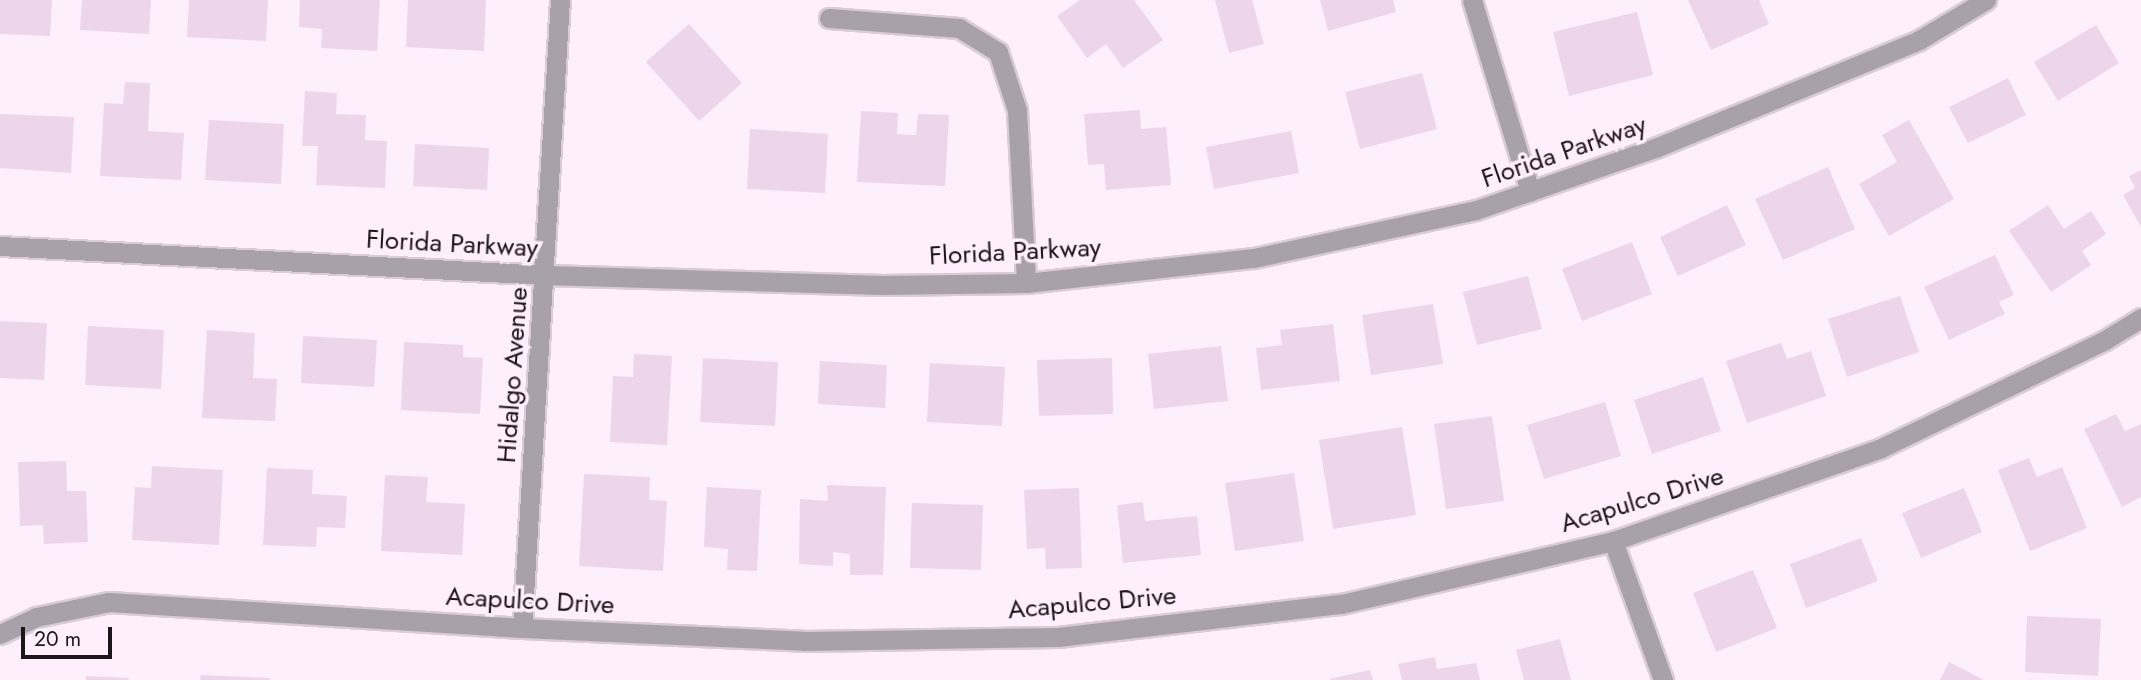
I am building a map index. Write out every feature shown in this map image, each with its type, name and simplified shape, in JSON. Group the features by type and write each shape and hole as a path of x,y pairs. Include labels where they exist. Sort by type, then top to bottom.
{"street":[{"name":"Hidalgo Avenue","path":"522,628 546,275 560,0"},
{"path":"1472,0 1530,191"},
{"name":"Florida Parkway","path":"0,246 546,275 882,285 1026,283 1254,258 1476,210 1655,148 1919,40 1986,0"},
{"path":"829,18 959,28 998,52 1017,110 1026,283"},
{"name":"Acapulco Drive","path":"0,634 36,617 109,601 522,628 804,640 1058,637 1341,604 1613,541 1881,448 2105,340 2141,318"},
{"path":"1613,541 1664,680"}],"building":[{"path":"0,0 52,0 50,36 0,34"},
{"path":"82,0 151,0 149,34 80,30"},
{"path":"189,0 268,0 266,41 187,37"},
{"path":"300,0 380,0 377,51 321,48 322,29 299,27"},
{"path":"408,0 486,0 484,51 406,47"},
{"path":"1080,0 1134,0 1163,40 1123,68 1106,44 1087,58 1057,16"},
{"path":"1215,0 1252,0 1264,44 1229,53"},
{"path":"1320,0 1393,0 1396,12 1328,31"},
{"path":"1688,0 1759,0 1769,24 1711,50"},
{"path":"1637,12 1653,75 1569,96 1553,32"},
{"path":"689,24 742,83 699,121 646,62"},
{"path":"2096,25 2119,63 2058,101 2034,62"},
{"path":"1422,73 1437,129 1360,149 1345,92"},
{"path":"2008,78 2026,115 1968,143 1949,107"},
{"path":"125,82 150,83 148,131 184,133 181,180 100,176 104,103 123,104"},
{"path":"305,91 337,93 336,114 366,115 365,140 387,141 385,188 316,185 318,146 302,146"},
{"path":"1140,110 1141,129 1166,127 1171,185 1106,190 1104,164 1088,165 1084,114"},
{"path":"861,111 898,113 897,134 916,135 918,114 949,115 945,186 857,182"},
{"path":"0,114 74,117 71,173 0,168"},
{"path":"209,120 284,124 281,184 205,180"},
{"path":"1909,120 1954,199 1889,236 1859,184 1897,162 1882,135"},
{"path":"750,129 828,134 825,193 747,189"},
{"path":"1291,131 1299,173 1214,189 1206,147"},
{"path":"415,144 489,148 487,190 413,186"},
{"path":"1828,167 1855,229 1783,260 1755,199"},
{"path":"2141,170 2141,227 2123,195 2135,188 2129,176"},
{"path":"1727,205 1746,245 1678,276 1660,237"},
{"path":"2048,205 2064,229 2091,211 2106,234 2082,251 2091,265 2051,292 2009,231"},
{"path":"1632,242 1652,294 1582,321 1562,269"},
{"path":"1995,255 2014,295 1999,302 2005,314 1949,340 1924,287"},
{"path":"1528,276 1542,329 1477,345 1463,292"},
{"path":"1900,296 1919,352 1847,377 1828,319"},
{"path":"1433,304 1443,364 1371,375 1362,315"},
{"path":"0,321 47,323 44,380 0,378"},
{"path":"1333,324 1340,381 1261,390 1256,348 1282,345 1280,330"},
{"path":"88,326 164,330 161,389 85,385"},
{"path":"207,330 255,333 253,378 277,379 275,421 202,418"},
{"path":"303,336 377,340 374,387 301,383"},
{"path":"404,342 463,345 463,357 483,358 480,414 401,410"},
{"path":"1781,343 1787,359 1811,351 1826,396 1747,423 1726,361"},
{"path":"1221,346 1228,401 1154,409 1148,354"},
{"path":"634,354 672,356 667,445 610,442 613,376 633,377"},
{"path":"703,358 778,362 775,426 700,422"},
{"path":"1112,358 1113,414 1039,416 1037,360"},
{"path":"820,361 887,365 885,408 818,404"},
{"path":"930,363 1005,367 1002,426 927,422"},
{"path":"1703,377 1721,431 1652,454 1634,400"},
{"path":"1605,402 1621,456 1544,479 1527,425"},
{"path":"2116,414 2125,431 2141,424 2141,497 2122,507 2084,429"},
{"path":"1492,416 1504,501 1446,509 1434,424"},
{"path":"1402,427 1416,515 1333,529 1319,440"},
{"path":"2029,458 2037,477 2062,467 2087,528 2030,551 1998,470"},
{"path":"66,461 67,491 86,491 88,542 44,544 43,525 20,526 18,462"},
{"path":"152,466 223,470 219,545 132,540 135,487 151,488"},
{"path":"267,468 313,470 312,494 347,496 345,528 317,527 316,547 263,545"},
{"path":"1294,473 1304,541 1235,551 1225,483"},
{"path":"584,474 650,477 649,500 667,501 663,571 579,566"},
{"path":"385,475 428,477 426,502 465,504 462,555 381,551"},
{"path":"827,485 886,487 883,575 850,575 850,554 833,552 833,566 799,564 800,499 828,501"},
{"path":"707,487 761,490 757,571 727,570 728,549 704,547"},
{"path":"1079,488 1082,568 1046,569 1045,548 1027,549 1024,490"},
{"path":"1964,488 1982,532 1921,558 1902,513"},
{"path":"1143,502 1145,521 1197,516 1201,555 1123,563 1117,505"},
{"path":"912,503 983,505 981,570 910,568"},
{"path":"1861,538 1878,581 1806,608 1790,564"},
{"path":"1753,570 1777,628 1716,652 1693,593"},
{"path":"2027,616 2101,619 2098,676 2025,672"},
{"path":"1560,639 1571,680 1524,680 1516,650"},
{"path":"1435,657 1437,669 1476,663 1480,680 1402,680 1398,664"},
{"path":"1949,662 1984,680 1940,680"},
{"path":"1370,670 1373,680 1329,679"},
{"path":"201,675 270,678 270,680 200,680"},
{"path":"86,676 129,678 86,680"}]}
